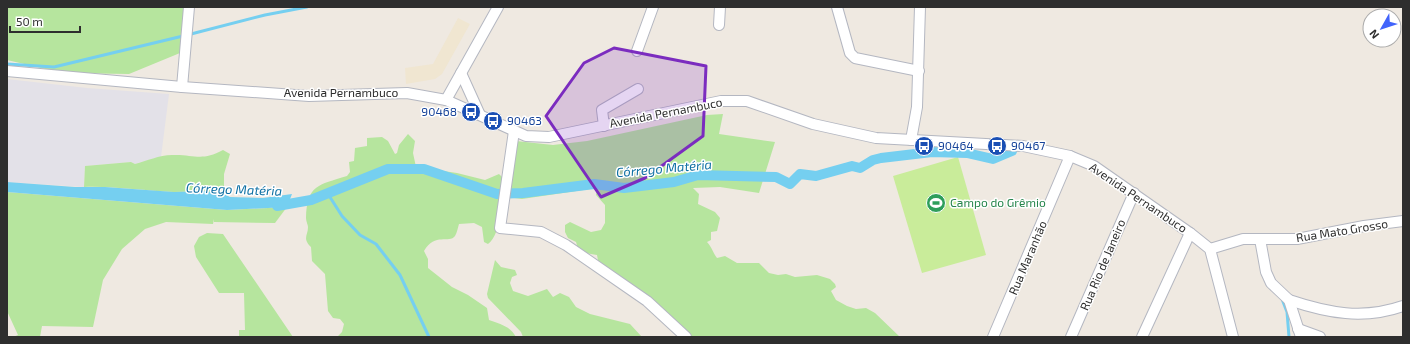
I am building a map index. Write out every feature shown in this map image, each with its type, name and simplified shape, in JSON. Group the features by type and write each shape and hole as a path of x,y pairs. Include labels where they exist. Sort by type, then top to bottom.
{"street":[{"path":"182,87 189,7"},
{"path":"446,100 498,7"},
{"path":"637,51 653,7"},
{"path":"719,25 720,7"},
{"path":"837,7 850,53 855,58 919,71"},
{"path":"911,140 917,107 920,7"},
{"name":"Avenida Pernambuco","path":"7,71 182,87 309,96 407,93 446,100 526,136 549,137 721,101 747,101 813,124 846,133 876,138 1023,146 1070,156 1094,166 1190,233 1210,250"},
{"path":"461,73 480,115"},
{"path":"604,126 602,110 638,89"},
{"path":"514,131 500,228 541,232 566,245 647,301 686,337"},
{"name":"Rua Maranhão","path":"993,337 1070,156"},
{"name":"Rua Rio de Janeiro","path":"1071,337 1134,193"},
{"name":"Rua Mato Grosso","path":"1210,250 1230,242 1243,239 1313,237 1364,226 1403,221"},
{"path":"1142,337 1190,233"},
{"path":"1260,239 1266,272 1271,283 1290,300 1324,310 1358,314 1383,313 1403,306"},
{"path":"1210,250 1234,337"},
{"path":"1290,300 1300,333 1320,337"}],"highlighted area":[{"path":"614,48 706,66 703,136 645,178 601,197 546,116 584,63"}],"shaded area":[{"path":"458,18 470,24 442,74 435,79 406,84 405,68 433,64"},
{"path":"7,79 87,88 169,94 161,157 135,164 131,162 85,166 84,187 7,182"}],"green space":[{"path":"7,7 188,7 182,31 180,53 129,74 63,73 7,60"},
{"path":"723,114 719,134 775,142 759,193 720,187 693,188 699,194 698,204 715,212 720,218 717,231 711,232 711,240 707,242 717,258 725,256 737,263 759,263 769,273 778,275 786,274 795,277 817,275 830,279 836,287 831,291 836,300 856,309 866,308 875,313 900,337 690,337 672,317 599,266 597,255 579,252 576,242 568,238 565,232 565,225 570,222 591,232 601,230 605,223 605,205 596,195 597,188 522,199 507,197 516,141 553,145 587,141 707,115"},
{"path":"408,134 415,141 413,153 416,167 457,173 485,180 499,174 503,178 499,223 493,239 488,244 484,242 482,227 474,223 459,224 455,236 449,239 437,240 428,245 424,251 428,259 428,268 452,287 468,295 487,308 489,320 508,328 516,337 337,337 342,332 344,324 340,319 333,318 328,311 325,274 312,261 311,247 306,239 308,227 306,218 309,199 316,188 328,182 347,176 350,172 349,162 354,161 355,148 367,146 367,138 382,137 388,141 395,154 397,153 399,145"},
{"path":"223,150 230,154 224,174 224,194 84,187 85,166 131,162 135,164 167,155 203,157"},
{"name":"Campo do Grêmio","path":"958,157 986,255 922,273 893,176"},
{"path":"7,192 227,210 287,207 275,223 214,222 214,219 213,224 166,222 145,229 122,249 103,280 93,327 42,326 40,337 13,337 18,335 7,311"},
{"path":"207,233 223,234 293,337 239,337 239,330 245,330 244,293 219,293 196,257 194,246 199,237"},
{"path":"495,260 501,267 515,270 517,275 512,277 510,283 513,291 528,296 547,289 553,297 560,293 569,297 576,307 590,314 630,324 642,337 523,337 521,332 488,298 487,294"}],"water":[{"path":"7,182 174,192 204,191 224,194 230,197 263,198 292,194 287,207 227,210 7,192"}],"waterway":[{"path":"191,34 265,15 307,7"},
{"path":"7,64 54,67 183,36"},
{"name":"Córrego Matéria","path":"277,206 311,200 388,169 424,169 497,194 523,193 594,184 624,188 674,182 698,175 776,177 790,184 800,174 816,176 852,166 860,168 873,160 881,158 932,152 967,153 993,159 1012,151"},
{"path":"328,194 342,216 360,235 376,244 400,275 429,337"},
{"path":"1282,299 1287,312 1289,337"}],"place":[{"name":"90468","path":"471,112"},
{"name":"90463","path":"493,121"},
{"name":"90464","path":"924,146"},
{"name":"90467","path":"997,146"},
{"name":"Campo do Grêmio","path":"936,203"}]}
